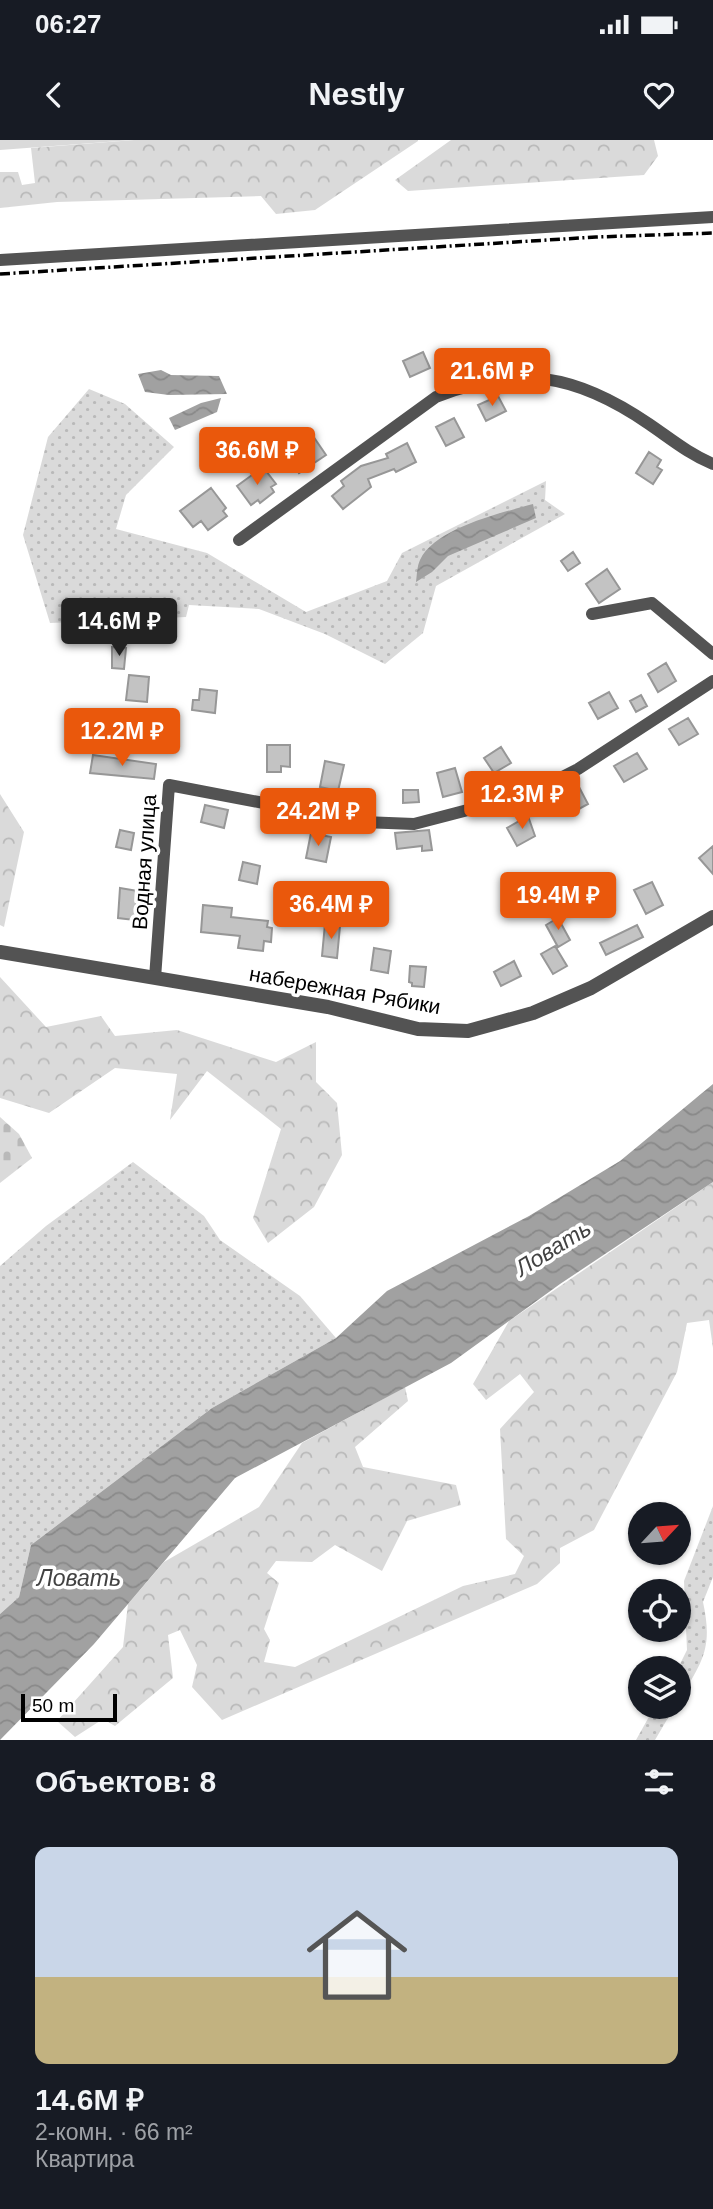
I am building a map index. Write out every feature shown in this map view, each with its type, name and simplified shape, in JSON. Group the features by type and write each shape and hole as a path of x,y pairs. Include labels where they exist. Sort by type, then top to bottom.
{"street":[{"path":"0,260 713,217"},
{"path":"239,540 436,397 471,383 525,377 569,382 601,393 690,455 713,464"},
{"path":"592,614 652,603 713,654"},
{"name":"Водная улица","path":"155,978 169,785 363,822 414,824 529,794 578,769 713,681"},
{"name":"набережная Рябики","path":"0,952 328,1007 418,1029 468,1031 533,1013 591,988 713,917"}],"green space":[{"path":"0,140 133,140 0,150"},
{"path":"134,140 418,141 315,210 276,214 261,196 57,202 0,208 0,172 18,172 22,185 35,183 31,148"},
{"path":"451,140 654,140 658,156 644,175 408,191 395,180"},
{"path":"89,389 125,404 174,447 126,495 116,529 207,553 306,612 387,581 402,553 546,481 545,500 565,514 436,586 423,633 385,664 325,634 259,609 189,605 186,617 50,623 23,535 48,437"},
{"path":"0,794 24,832 4,927 0,925"},
{"path":"0,977 46,1027 101,1016 115,1036 177,1030 276,1062 316,1042 316,1082 337,1103 342,1155 314,1207 268,1243 253,1218 281,1129 207,1071 170,1120 177,1074 115,1068 49,1113 0,1098"},
{"path":"0,1117 19,1134 32,1158 0,1183"},
{"path":"133,1162 204,1216 220,1240 300,1296 336,1338 212,1408 31,1545 19,1597 0,1614 0,1266 46,1226"},
{"path":"713,1182 713,1348 709,1320 687,1323 677,1372 594,1530 560,1548 560,1563 537,1584 222,1720 192,1687 197,1665 180,1630 168,1635 173,1678 115,1726 103,1719 75,1737 57,1721 123,1647 128,1604 164,1562 259,1507 302,1443 405,1387 408,1401 355,1447 363,1467 456,1485 461,1505 407,1521 382,1571 335,1545 312,1562 276,1561 267,1573 279,1583 264,1629 270,1640 264,1662 295,1667 463,1586 515,1574 524,1556 506,1539 500,1429 534,1392 520,1374 486,1400 473,1384 509,1321"},
{"path":"713,1506 713,1577 703,1602 706,1643 700,1664 691,1680 691,1656 684,1656 687,1642 691,1642 691,1579 685,1579"},
{"path":"648,1719 667,1719 655,1740 636,1740"}],"water":[{"path":"161,370 171,375 219,376 227,394 169,395 145,392 138,374"},
{"path":"221,398 217,412 175,430 169,418 201,403"},
{"path":"533,504 536,518 448,556 432,572 416,582 420,560 439,539 470,523"},
{"name":"Ловать","path":"713,1084 713,1182 560,1284 451,1363 235,1478 94,1644 0,1740 0,1614 19,1597 31,1545 212,1408 336,1338 387,1291 529,1216 620,1161"}],"building":[{"path":"423,352 430,368 410,377 403,361"},
{"path":"498,396 506,411 486,421 478,405"},
{"path":"454,418 464,437 446,446 436,427"},
{"path":"313,436 326,455 299,473 286,454"},
{"path":"407,443 416,462 396,472 394,469 368,479 371,487 343,509 332,496 344,486 341,481 361,466 388,458 386,454"},
{"path":"649,452 661,460 657,467 662,470 653,484 636,473"},
{"path":"263,467 276,484 271,487 274,492 260,503 258,500 251,505 237,486"},
{"path":"211,488 226,508 223,511 227,516 208,530 201,521 193,527 180,511"},
{"path":"573,552 580,563 568,571 561,561"},
{"path":"607,569 620,589 599,603 586,584"},
{"path":"112,647 126,648 124,669 112,668"},
{"path":"666,663 676,681 658,692 648,674"},
{"path":"129,675 149,677 147,702 126,700"},
{"path":"200,689 217,691 215,713 192,710 193,700 199,700"},
{"path":"609,692 618,708 598,719 589,703"},
{"path":"641,695 647,706 636,712 630,701"},
{"path":"688,718 698,734 679,745 669,729"},
{"path":"267,745 290,745 290,767 281,766 281,772 267,772"},
{"path":"501,747 511,763 494,773 484,758"},
{"path":"637,753 647,769 624,782 614,766"},
{"path":"93,755 156,764 154,779 90,773"},
{"path":"325,761 344,765 338,791 320,787"},
{"path":"455,768 462,792 443,797 437,773"},
{"path":"579,787 588,804 568,815 559,798"},
{"path":"403,790 418,790 419,802 403,803"},
{"path":"205,805 228,810 224,828 201,822"},
{"path":"528,816 535,836 517,846 507,828"},
{"path":"120,830 134,833 131,850 116,847"},
{"path":"429,830 432,850 422,851 422,846 397,849 395,833"},
{"path":"311,833 331,837 326,862 306,858"},
{"path":"713,846 713,874 699,858"},
{"path":"243,862 260,866 257,884 239,880"},
{"path":"652,882 663,905 646,914 634,890"},
{"path":"120,888 144,892 142,905 136,904 134,920 118,918"},
{"path":"364,889 380,891 378,906 362,903"},
{"path":"203,905 232,908 231,917 268,921 267,927 272,928 271,942 264,941 263,951 238,948 240,936 201,932"},
{"path":"558,918 570,940 558,947 546,925"},
{"path":"325,924 340,926 337,958 322,956"},
{"path":"637,925 643,937 606,955 600,943"},
{"path":"555,946 567,966 553,974 541,954"},
{"path":"374,948 391,951 388,973 371,970"},
{"path":"514,961 521,976 501,986 494,972"},
{"path":"410,966 426,967 424,987 412,986 409,982"}],"railway":[{"path":"0,274 596,237 713,233"}]}
